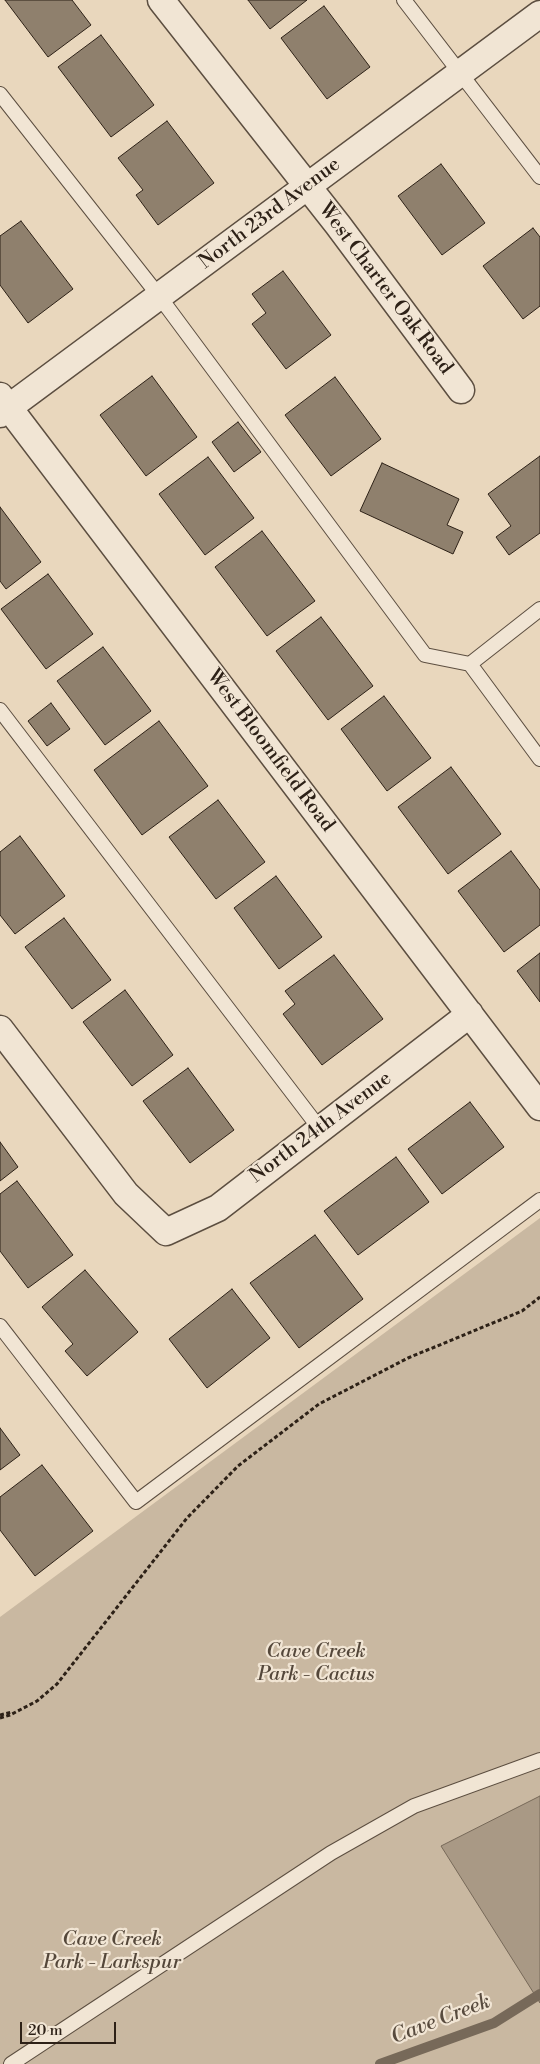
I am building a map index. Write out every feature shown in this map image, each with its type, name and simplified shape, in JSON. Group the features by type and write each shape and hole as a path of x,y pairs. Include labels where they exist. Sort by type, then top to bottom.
{"street":[{"name":"West Charter Oak Road","path":"161,0 307,186 460,390"},
{"name":"North 23rd Avenue","path":"3,406 159,296 540,14"},
{"name":"West Bloomfield Road","path":"3,406 540,1107"},
{"name":"North 24th Avenue","path":"0,1029 126,1194 166,1232 218,1208 470,1014"}],"lane":[{"path":"404,0 540,177"},
{"path":"0,94 159,296 425,655 470,664 540,759"},
{"path":"470,664 540,609"},
{"path":"0,710 320,1129"},
{"path":"0,1326 136,1502 540,1200"},
{"path":"10,2064 331,1853 414,1806 540,1760"}],"path":[{"path":"0,1716 37,1701 57,1684 187,1518 238,1466 319,1404 408,1358 522,1311 540,1297"}],"green space":[{"name":"Cave Creek Park - Cactus","path":"540,1218 540,2064 0,2064 0,1617"}],"shaded area":[{"path":"540,1796 540,2003 441,1846"}],"building":[{"path":"5,0 72,0 91,25 48,57"},
{"path":"248,0 307,0 270,29"},
{"path":"324,6 370,67 327,99 281,38"},
{"path":"101,35 154,105 111,137 58,67"},
{"path":"167,121 214,183 158,225 136,195 143,190 118,158"},
{"path":"441,164 485,223 442,255 398,196"},
{"path":"21,221 73,289 28,323 0,285 0,236"},
{"path":"533,228 540,237 540,306 523,319 483,266"},
{"path":"283,271 331,335 286,369 252,324 266,313 252,294"},
{"path":"152,376 197,437 146,476 100,415"},
{"path":"335,377 381,439 331,476 285,415"},
{"path":"238,422 261,452 234,472 212,442"},
{"path":"540,456 540,533 509,555 496,537 511,526 488,494"},
{"path":"208,457 254,518 205,555 159,494"},
{"path":"382,463 459,499 447,525 463,532 453,554 360,511"},
{"path":"0,507 41,562 6,589 0,581"},
{"path":"262,531 315,601 267,636 215,567"},
{"path":"48,574 93,634 46,669 1,609"},
{"path":"321,617 373,686 328,720 276,651"},
{"path":"103,647 151,711 105,745 57,681"},
{"path":"384,696 431,758 387,791 341,729"},
{"path":"51,703 70,729 47,746 28,721"},
{"path":"159,721 208,786 142,835 94,770"},
{"path":"451,767 501,834 448,874 398,807"},
{"path":"218,800 265,862 216,899 169,837"},
{"path":"20,836 65,896 15,934 0,915 0,852"},
{"path":"511,851 540,890 540,925 504,952 458,891"},
{"path":"276,876 322,937 279,969 234,908"},
{"path":"64,918 111,980 72,1009 25,947"},
{"path":"540,953 540,1002 517,971"},
{"path":"334,955 383,1019 322,1065 283,1014 295,1004 285,991"},
{"path":"125,990 173,1055 132,1086 83,1022"},
{"path":"188,1068 234,1130 190,1163 143,1101"},
{"path":"470,1102 504,1147 442,1194 408,1149"},
{"path":"0,1142 18,1167 0,1181"},
{"path":"396,1157 429,1202 358,1255 324,1211"},
{"path":"17,1181 73,1255 28,1288 0,1251 0,1194"},
{"path":"315,1235 363,1299 299,1348 250,1283"},
{"path":"85,1270 138,1332 87,1376 65,1351 73,1344 42,1307"},
{"path":"232,1289 270,1338 207,1388 169,1339"},
{"path":"0,1428 20,1455 0,1470"},
{"path":"42,1465 93,1531 35,1576 0,1530 0,1497"}],"waterway":[{"name":"Cave Creek","path":"380,2064 494,2023 540,1994"}],"park label":[{"name":"Cave Creek Park - Larkspur","path":"112,1952"}]}
